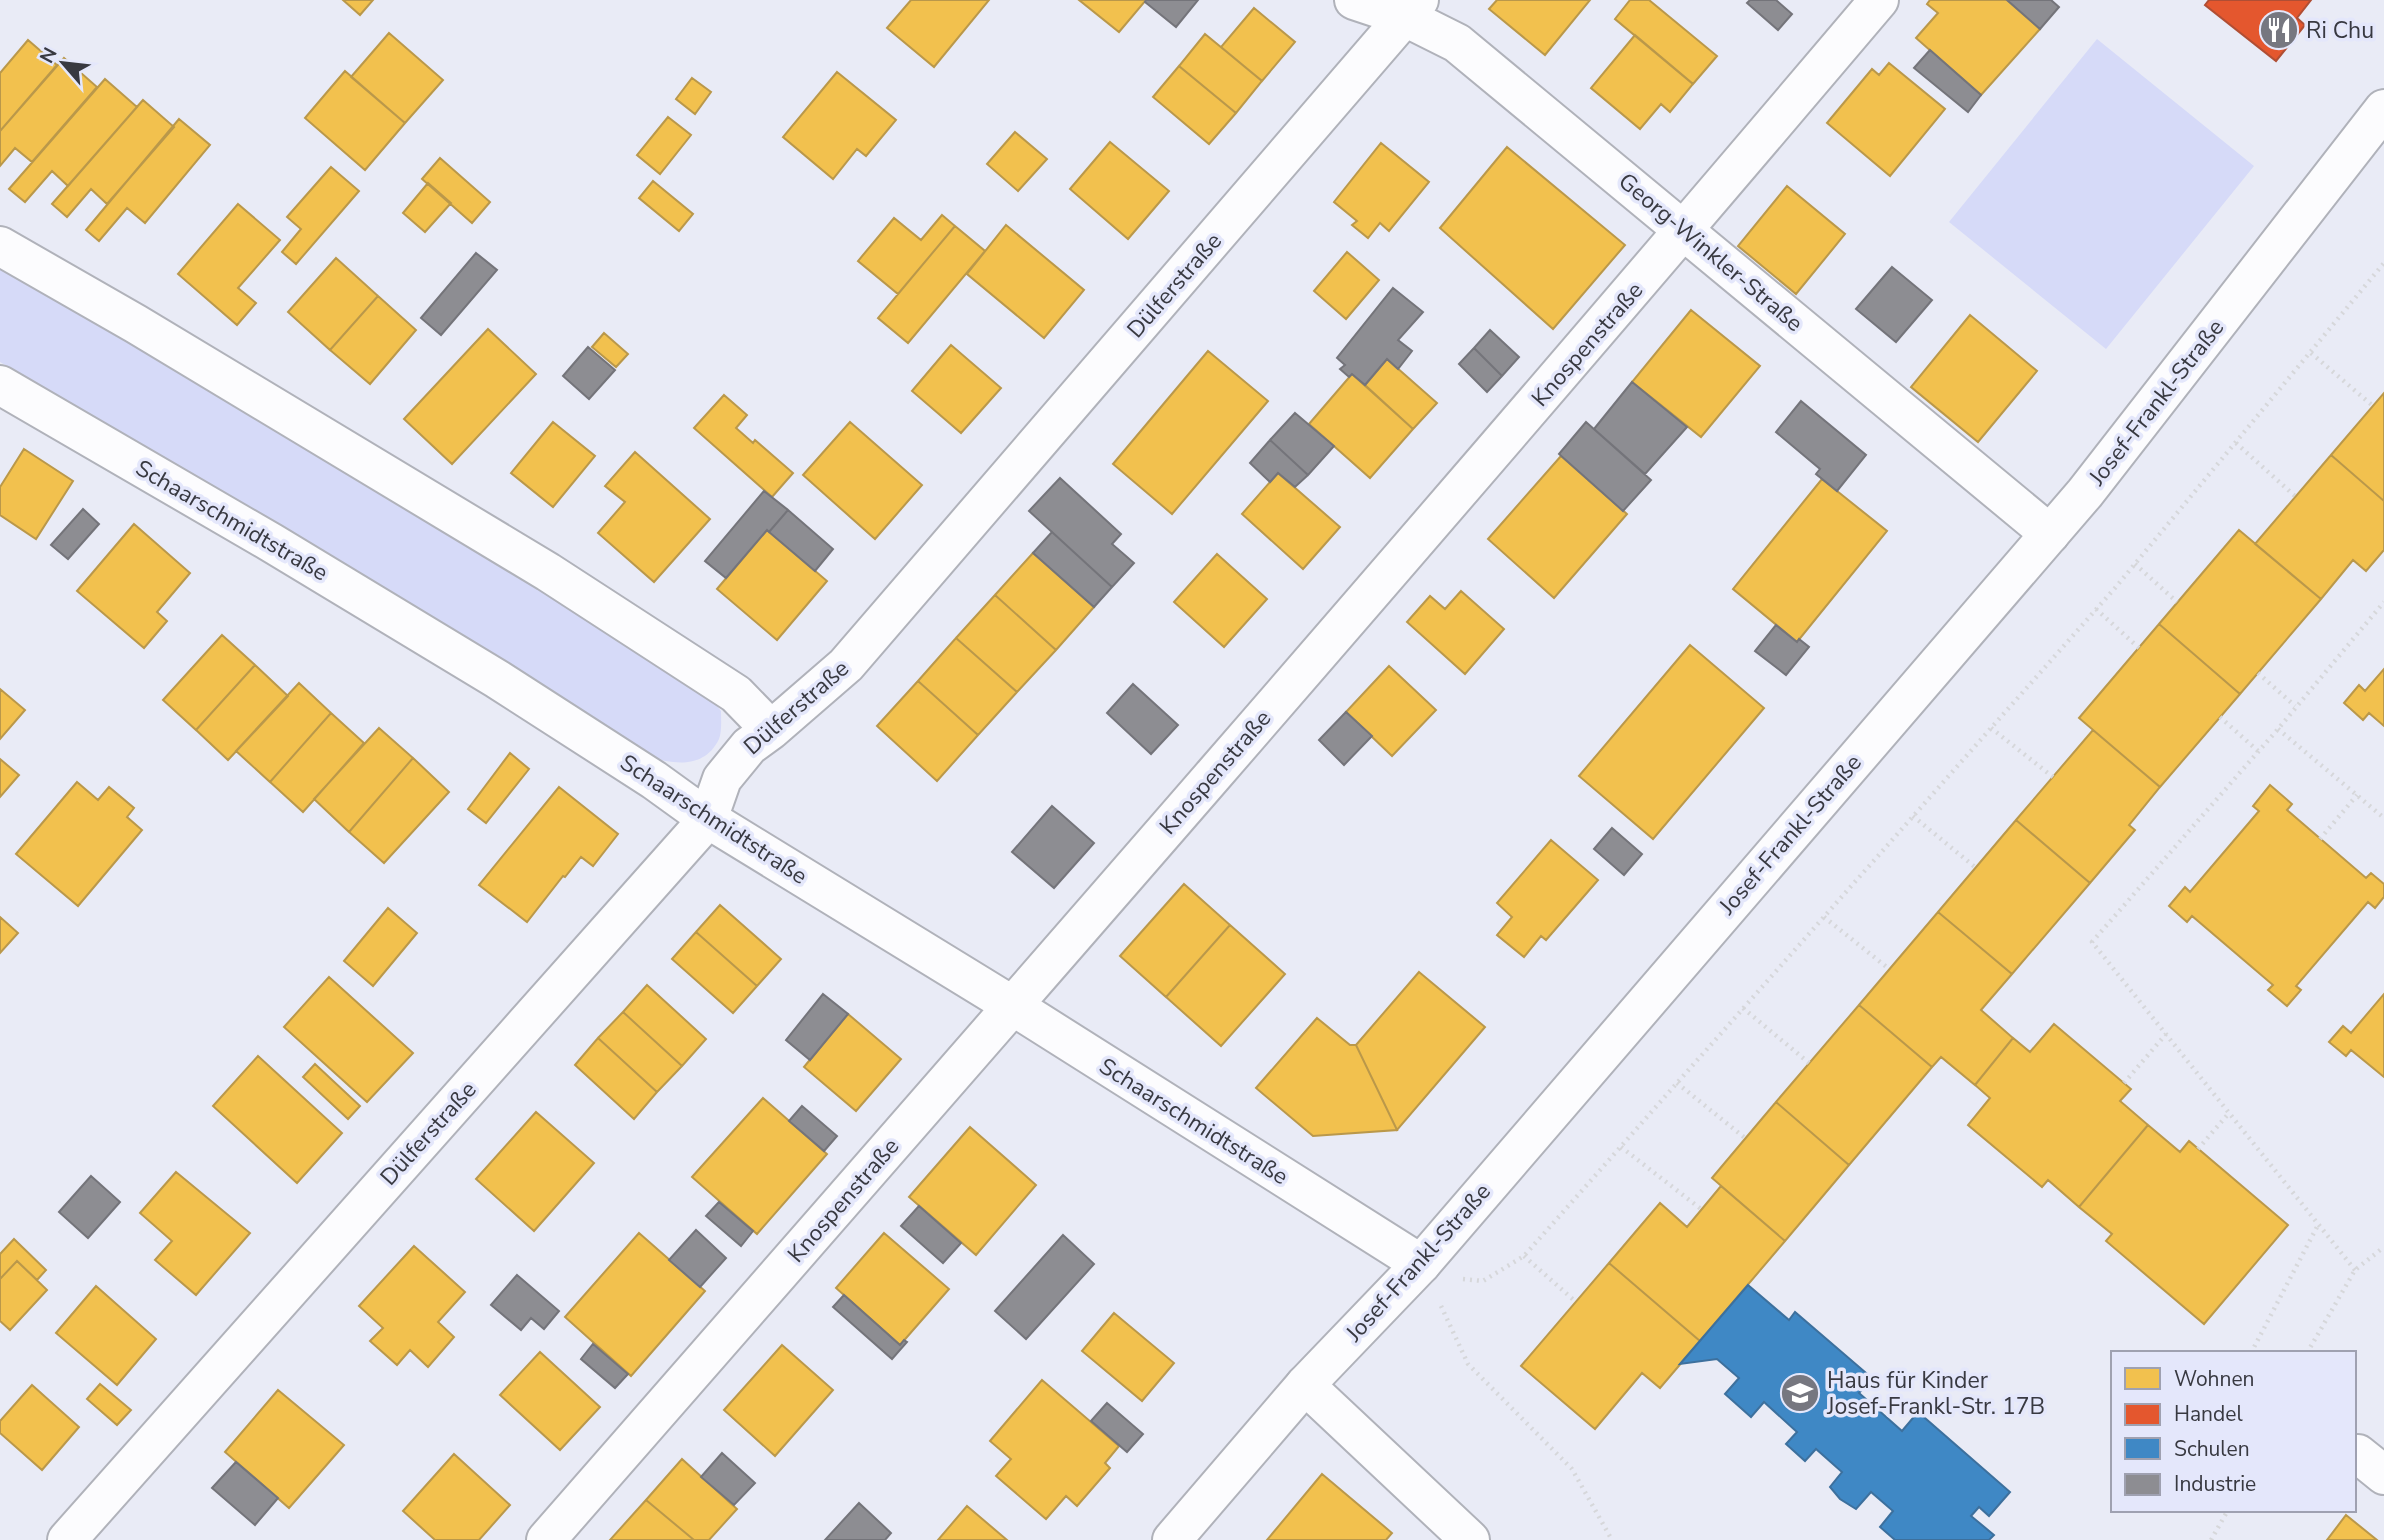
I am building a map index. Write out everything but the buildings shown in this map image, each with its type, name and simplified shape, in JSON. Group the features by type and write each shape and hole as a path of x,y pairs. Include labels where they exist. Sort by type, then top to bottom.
{"street":[{"name":"Georg-Winkler-Straße","path":"1354,0 1412,9 1457,43 2050,534"},
{"name":"Knospenstraße","path":"546,1540 1013,1006 1685,230 1880,0"},
{"name":"Dülferstraße","path":"67,1540 708,819 722,779 749,746 846,665 1412,9"},
{"name":"Josef-Frankl-Straße","path":"1172,1540 1305,1385 1421,1264 2085,493 2384,109"},
{"path":"0,246 136,324 548,572 736,694 771,730"},
{"name":"Schaarschmidtstraße","path":"0,385 272,543 497,679 654,780 708,819 1013,1006 1421,1264"},
{"path":"1305,1385 1470,1540"}],"path":[{"path":"1421,1264 1444,1277 1483,1281 1524,1256 2135,564 2384,263"},
{"path":"2311,353 2373,407"},
{"path":"2236,443 2296,497"},
{"path":"2135,564 2177,602"},
{"path":"2355,1270 2092,942 2278,729 2384,602"},
{"path":"2096,609 2139,648"},
{"path":"2258,673 2295,706"},
{"path":"2220,718 2258,751"},
{"path":"1991,728 2053,777"},
{"path":"2278,729 2384,818"},
{"path":"2320,839 2357,795"},
{"path":"1913,816 1976,868"},
{"path":"1824,917 1889,969"},
{"path":"1743,1009 1809,1063"},
{"path":"2124,1083 2166,1034"},
{"path":"1677,1083 1745,1138"},
{"path":"2198,1149 2229,1113"},
{"path":"1621,1147 1701,1209"},
{"path":"2252,1351 2319,1225"},
{"path":"2308,1351 2355,1270 2384,1247"},
{"path":"1524,1256 1576,1302"},
{"path":"1421,1264 1468,1364 1572,1469 1612,1540"},
{"path":"2211,1540 2227,1512"}],"shaded area":[{"path":"2097,39 2254,166 2106,349 1949,222"},
{"path":"0,266 341,467 697,682 721,711 720,736 713,748 698,760 689,762 670,762 650,757 313,544 0,362"}],"place":[{"name":"Ri Chu","path":"2279,30"},
{"name":"Haus für Kinder Josef-Frankl-Str. 17B","path":"1800,1393"}]}
